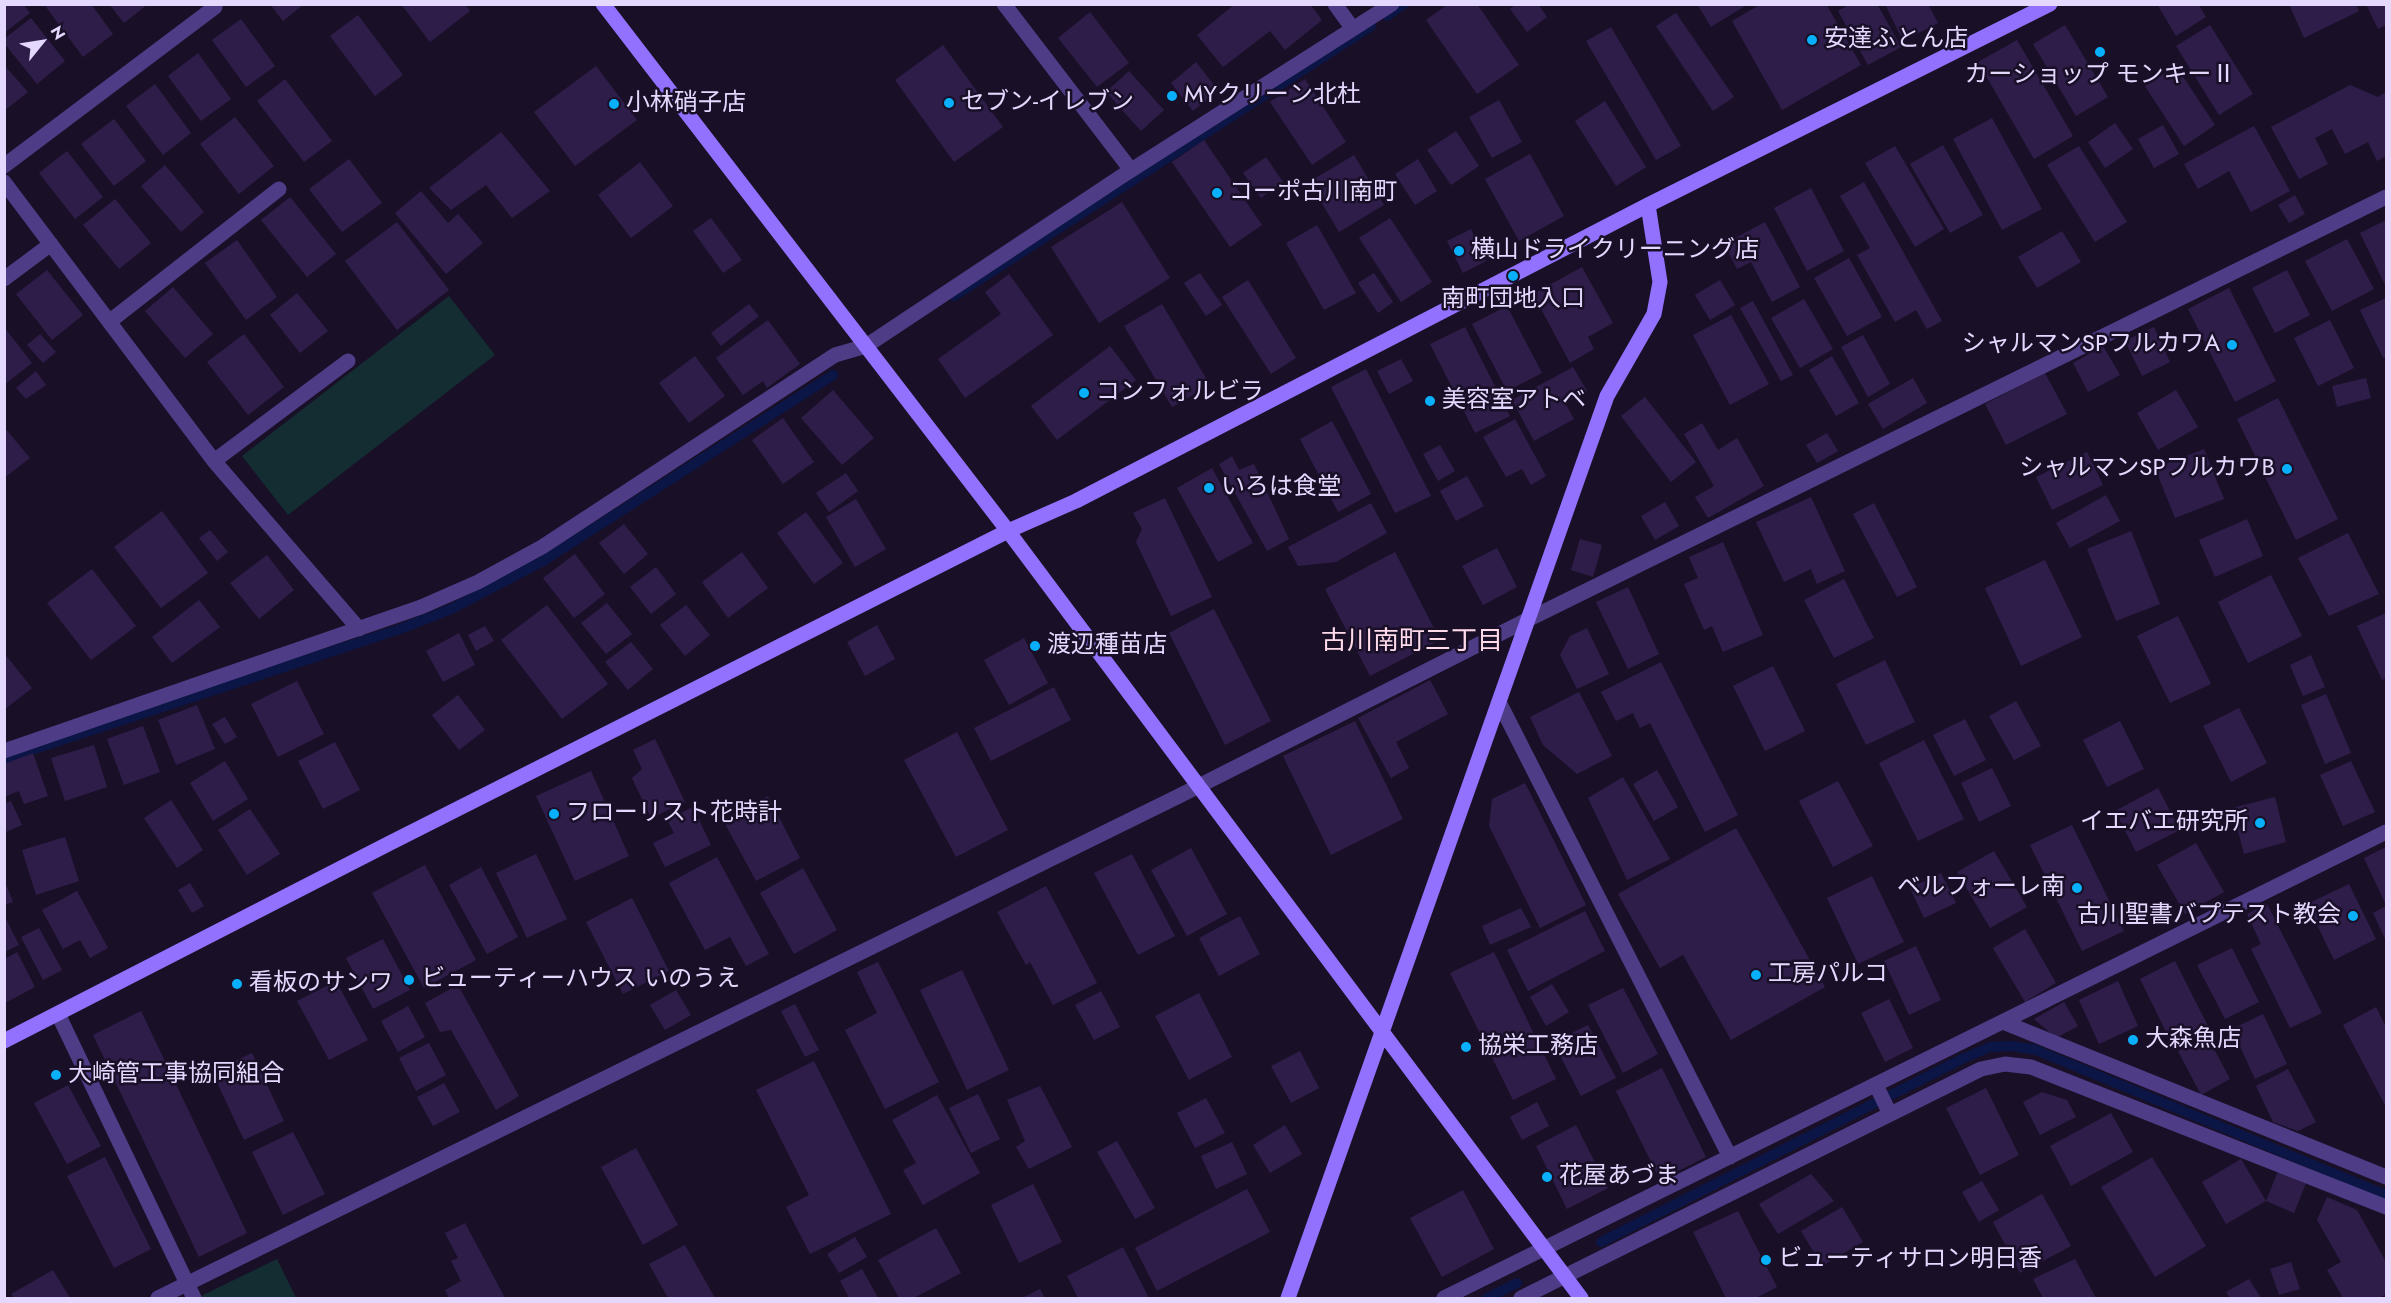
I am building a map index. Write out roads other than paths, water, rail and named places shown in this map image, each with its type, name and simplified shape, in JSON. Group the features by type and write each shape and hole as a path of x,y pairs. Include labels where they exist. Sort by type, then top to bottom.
{"street":[{"path":"603,4 1008,531 1581,1299"},
{"path":"1004,4 1131,171"},
{"path":"1335,4 1353,29"},
{"path":"4,751 421,607 478,582 542,548 835,355 866,346 1131,171 1392,4"},
{"path":"4,1041 1008,531 1076,501 1648,205 2047,5"},
{"path":"4,166 215,7"},
{"path":"4,182 214,461 358,629"},
{"path":"109,322 279,189"},
{"path":"158,1299 2386,197"},
{"path":"1288,1299 1606,396 1654,314 1660,282 1648,205"},
{"path":"4,279 51,244"},
{"path":"214,461 348,361"},
{"path":"1498,702 1730,1157"},
{"path":"1444,1299 1730,1157 1877,1088 2003,1022 2386,832"},
{"path":"58,1014 194,1299"},
{"path":"2003,1022 2386,1177"},
{"path":"1521,1299 1888,1111 1981,1069 2005,1064 2031,1067 2386,1202"},
{"path":"1877,1088 1888,1111"}],"waterway":[{"path":"1387,16 1404,4"},
{"path":"954,296 1371,26"},
{"path":"4,759 400,629 451,609 543,561 833,375"},
{"path":"1601,1242 1964,1058 1990,1047 2012,1046 2036,1050 2386,1195"},
{"path":"1487,1298 1517,1283"}],"place":[{"name":"安達ふとん店","path":"1812,40"},
{"name":"カーショップ モンキーⅡ","path":"2100,52"},
{"name":"MYクリーン北杜","path":"1172,96"},
{"name":"セブン-イレブン","path":"949,103"},
{"name":"小林硝子店","path":"614,104"},
{"name":"コーポ古川南町","path":"1217,193"},
{"name":"横山ドライクリーニング店","path":"1459,251"},
{"name":"南町団地入口","path":"1513,276"},
{"name":"シャルマンSPフルカワA","path":"2232,345"},
{"name":"コンフォルビラ","path":"1084,393"},
{"name":"美容室アトベ","path":"1430,401"},
{"name":"シャルマンSPフルカワB","path":"2287,469"},
{"name":"いろは食堂","path":"1209,488"},
{"name":"渡辺種苗店","path":"1035,646"},
{"name":"フローリスト花時計","path":"554,814"},
{"name":"イエバエ研究所","path":"2260,823"},
{"name":"ベルフォーレ南","path":"2077,888"},
{"name":"古川聖書バプテスト教会","path":"2353,916"},
{"name":"工房パルコ","path":"1756,975"},
{"name":"ビューティーハウス いのうえ","path":"409,980"},
{"name":"看板のサンワ","path":"237,984"},
{"name":"大森魚店","path":"2133,1040"},
{"name":"協栄工務店","path":"1466,1047"},
{"name":"大崎管工事協同組合","path":"56,1075"},
{"name":"花屋あづま","path":"1547,1177"},
{"name":"ビューティサロン明日香","path":"1766,1260"}],"district":[{"name":"古川南町三丁目","path":"1412,643"}]}
